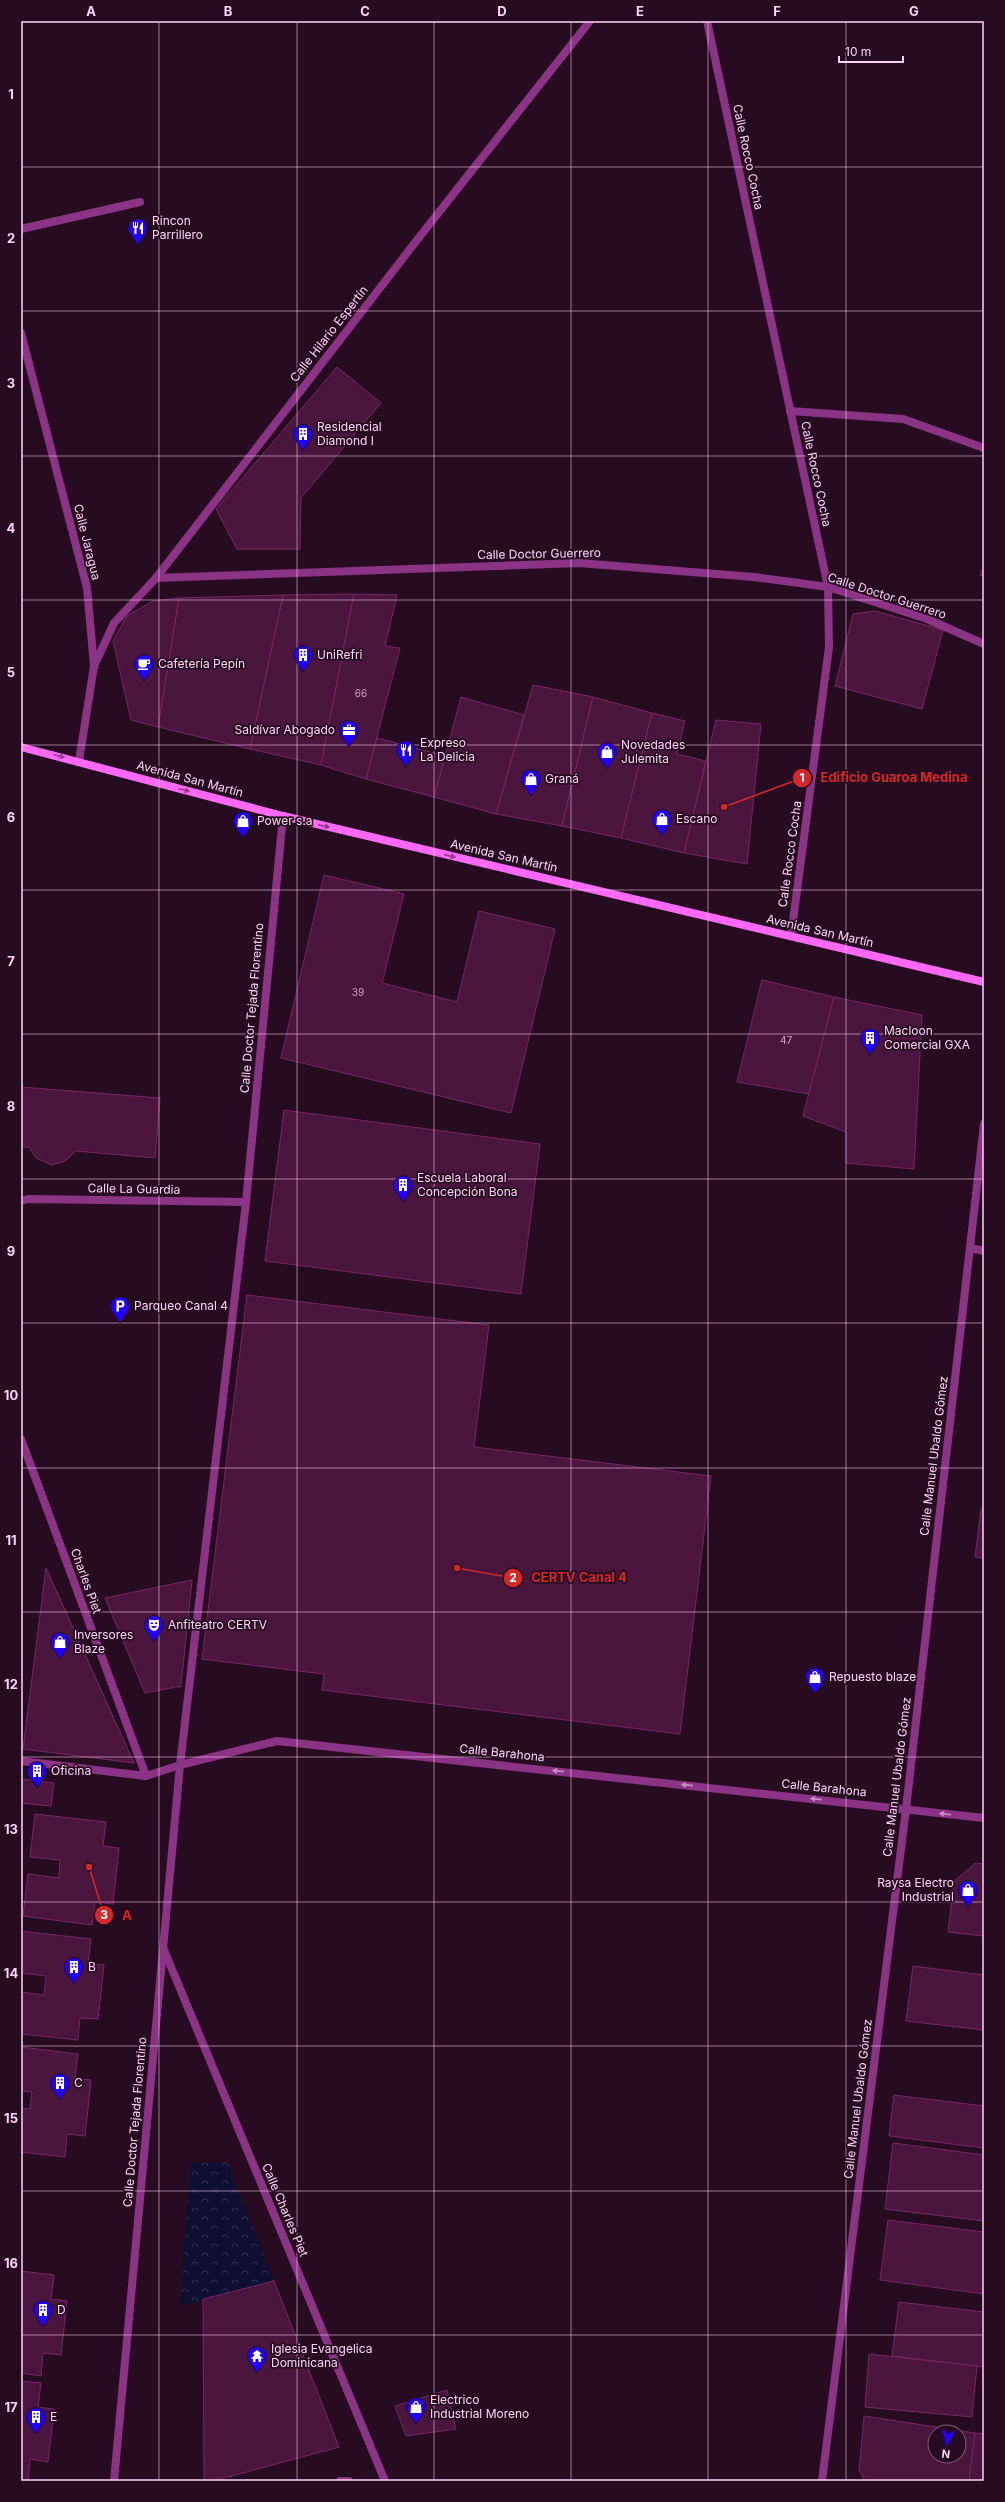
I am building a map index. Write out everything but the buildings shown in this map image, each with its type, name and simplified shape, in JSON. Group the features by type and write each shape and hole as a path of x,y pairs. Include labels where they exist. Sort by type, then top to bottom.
{"main road":[{"name":"Avenida San Martín","path":"21,747 79,761 283,816 984,982"}],"street":[{"name":"Calle Hilario Espertín","path":"94,666 114,623 156,578 417,240 590,21"},
{"name":"Calle Rocco Cocha","path":"707,21 828,587 830,647 791,936"},
{"path":"21,229 140,202"},
{"name":"Calle Jaragua","path":"21,333 87,588 94,666 79,761"},
{"path":"790,411 903,418 984,448"},
{"name":"Calle Doctor Guerrero","path":"156,578 579,563 754,578 828,587 927,619 984,644"},
{"name":"Calle Doctor Tejada Florentino","path":"114,2481 180,1765 246,1202 283,816"},
{"name":"Calle Manuel Ubaldo Gómez","path":"822,2481 906,1809 984,1124"},
{"name":"Calle La Guardia","path":"21,1201 28,1199 246,1202"},
{"path":"970,1248 984,1251"},
{"name":"Charles Piet","path":"21,1439 146,1776"},
{"name":"Calle Barahona","path":"21,1761 146,1776 180,1765 277,1740 984,1818"},
{"name":"Calle Charles Piet","path":"163,1948 385,2481"},
{"path":"340,2481 349,2481"}],"green space":[{"path":"190,2162 227,2162 274,2281 180,2306"}],"place":[{"name":"Rincon Parrillero","path":"138,245"},
{"name":"Residencial Diamond I","path":"303,451"},
{"name":"UniRefri","path":"303,672"},
{"name":"Cafetería Pepín","path":"144,681"},
{"name":"Saldívar Abogado","path":"349,747"},
{"name":"Expreso La Delicia","path":"406,767"},
{"name":"Novedades Julemita","path":"607,769"},
{"name":"Graná","path":"531,796"},
{"name":"Edificio Guaroa Medina","path":"724,807"},
{"name":"Escano","path":"662,836"},
{"name":"Power s.a","path":"243,838"},
{"name":"Macloon Comercial GXA","path":"870,1055"},
{"name":"Escuela Laboral Concepción Bona","path":"403,1202"},
{"name":"Parqueo Canal 4","path":"120,1323"},
{"name":"CERTV Canal 4","path":"457,1568"},
{"name":"Anfiteatro CERTV","path":"154,1642"},
{"name":"Inversores Blaze","path":"60,1659"},
{"name":"Repuesto blaze","path":"815,1694"},
{"name":"Oficina","path":"37,1788"},
{"name":"A","path":"89,1867"},
{"name":"Raysa Electro Industrial","path":"968,1907"},
{"name":"B","path":"74,1984"},
{"name":"C","path":"60,2100"},
{"name":"D","path":"43,2327"},
{"name":"Iglesia Evangelica Dominicana","path":"257,2373"},
{"name":"Electrico Industrial Moreno","path":"416,2424"},
{"name":"E","path":"36,2434"}]}
